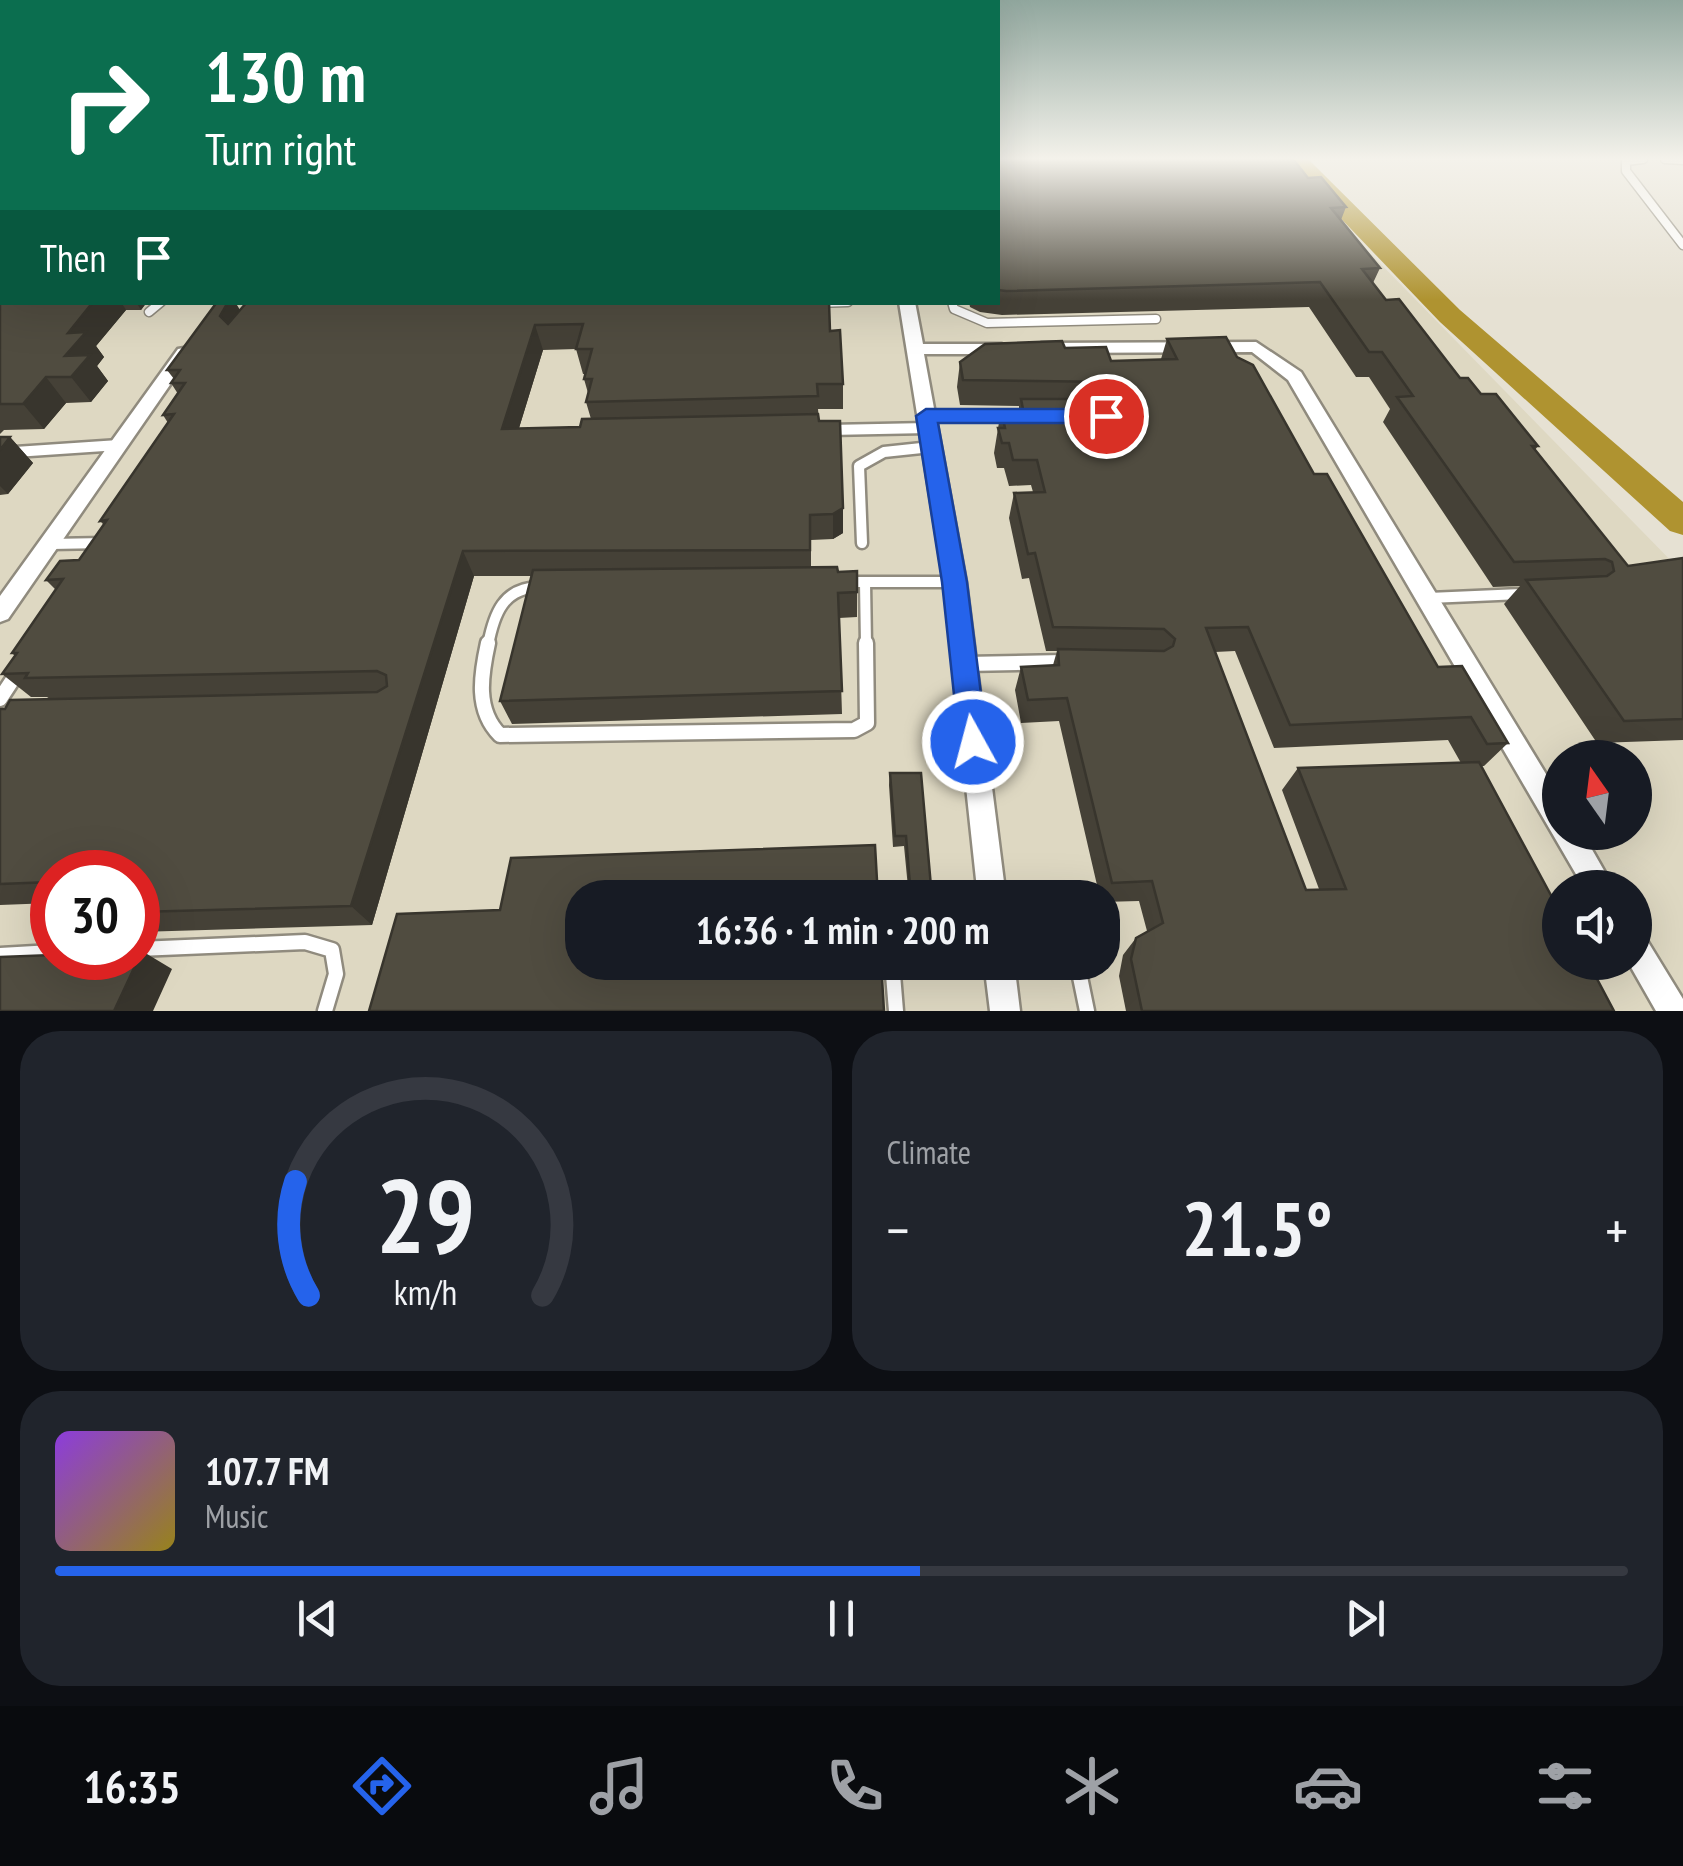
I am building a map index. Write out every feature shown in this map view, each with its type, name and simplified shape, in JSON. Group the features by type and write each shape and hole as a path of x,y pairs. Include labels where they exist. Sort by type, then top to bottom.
{"street":[{"path":"907,305 954,582 990,880"},
{"path":"0,612 196,336"},
{"path":"914,349 1256,347 1295,376 1542,791"},
{"path":"1652,976 1673,1011"},
{"path":"1001,980 1005,1011"}],"lane":[{"path":"1653,206 1683,244"},
{"path":"150,312 158,305"},
{"path":"953,305 967,318 986,323 1156,319"},
{"path":"824,430 928,430 1016,416"},
{"path":"862,544 859,466 868,457 928,430"},
{"path":"0,453 120,445"},
{"path":"50,544 110,542"},
{"path":"827,582 954,582"},
{"path":"561,586 523,587 507,596 498,609 482,680 486,720 500,736 854,730 866,722 864,582"},
{"path":"1428,598 1530,594"},
{"path":"17,707 0,700 31,651"},
{"path":"964,664 1080,662"},
{"path":"160,948 306,942 332,950 336,974 325,1011"},
{"path":"0,954 30,953"},
{"path":"893,980 896,1011"},
{"path":"1081,980 1087,1011"}],"shaded area":[{"path":"1186,206 1324,206 1683,573 1683,1011 0,1011 0,305 1000,305 1000,301"}],"building":[{"path":"1000,206 1345,206 1331,208 1380,268 1362,269 1386,300 1399,299 1460,378 1468,378 1481,394 1496,394 1538,446 1532,446 1628,566 1683,558 1683,719 1624,721 1526,580 1607,576 1614,571 1612,562 1514,562 1397,397 1413,396 1382,352 1369,352 1320,282 1000,290"},
{"path":"0,305 91,305 68,333 86,332 65,356 90,355 71,377 46,377 23,404 0,404"},
{"path":"215,305 226,305 220,316 228,324 244,305 829,305 830,331 840,330 843,384 817,384 818,396 586,402 592,379 584,379 592,349 576,349 583,324 535,325 502,429 580,427 582,419 818,414 819,421 840,421 843,508 833,514 810,515 810,550 463,551 351,906 160,911 160,850 30,850 30,883 0,884 0,709 5,709 10,700 377,692 387,686 386,675 377,671 25,678 28,673 2,674 63,579 46,580 60,561 79,560 107,520 100,521 174,414 163,415 185,383 171,383 180,370 167,370"},
{"path":"1226,337 1237,357 1253,365 1314,474 1327,474 1438,667 1462,666 1508,743 1487,744 1471,717 1290,725 1248,627 1206,628 1306,890 1346,889 1298,768 1479,762 1542,879 1542,980 1598,980 1614,1011 1142,1011 1131,959 1136,938 1163,923 1152,881 1111,880 1067,698 1028,700 1021,667 1059,665 1058,649 1164,651 1173,646 1175,639 1164,629 1053,627 1035,553 1028,554 1014,493 1045,492 1037,460 1013,460 1009,443 1002,443 998,428 1005,428 1001,410 1023,409 1021,399 1114,399 1121,394 1121,387 1113,382 963,380 960,362 985,344 1062,341 1065,348 1106,347 1111,361 1177,359 1167,339"},
{"path":"0,437 10,437 0,450"},
{"path":"837,567 838,572 857,571 857,592 838,593 842,691 500,701 533,570"},
{"path":"890,773 921,773 930,880 910,880 906,836 895,836"},
{"path":"875,845 877,880 565,880 565,980 882,980 884,1011 369,1011 397,914 500,910 511,858"},
{"path":"30,956 30,980 128,980 114,1011 0,1011 0,957"}],"waterway":[{"path":"1342,206 1450,316 1683,522"}],"route":[{"path":"973,742 954,582 926,416 1106,416"}]}
